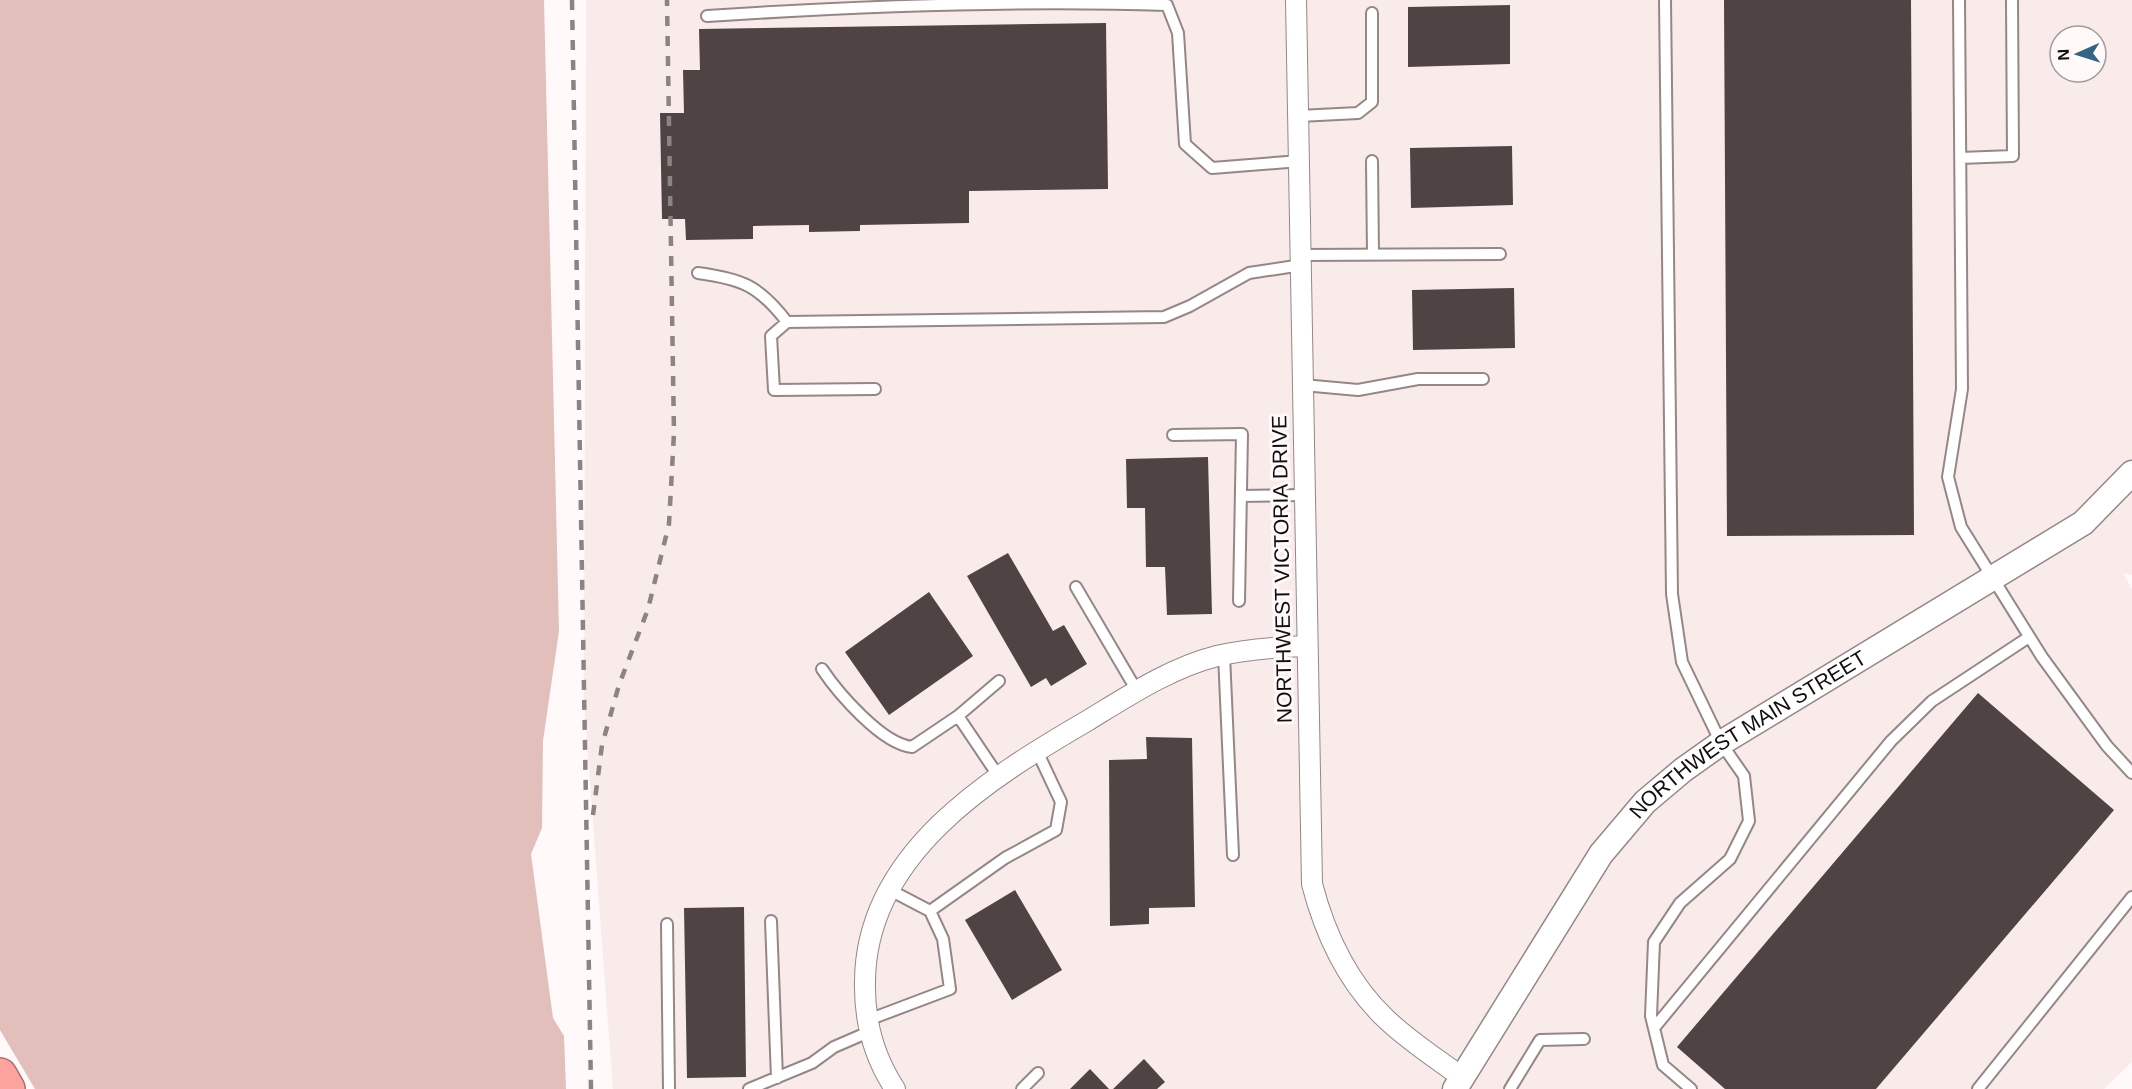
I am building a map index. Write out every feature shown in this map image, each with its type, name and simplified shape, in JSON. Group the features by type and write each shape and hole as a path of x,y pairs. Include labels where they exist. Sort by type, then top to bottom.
{"highway":[{"path":"0,1075 8,1089"}],"street":[{"name":"NORTHWEST VICTORIA DRIVE","path":"1296,0 1310,860 1317,904 1341,957 1369,1001 1387,1021 1459,1083"},
{"name":"NORTHWEST MAIN STREET","path":"1459,1083 1601,854 1645,802 1683,770 1721,743 2083,523 2132,473"},
{"path":"895,1089 875,1049 864,991 868,946 873,922 888,889 912,854 940,824 999,777 1037,751 1160,678 1224,655 1307,646"}],"lane":[{"path":"1665,0 1671,594 1682,662 1721,743 1744,776 1749,821 1730,859 1680,903 1654,942 1651,1016 1663,1065 1691,1089"},
{"path":"1959,0 1962,389 1948,477 1961,527 2030,637 2107,746 2132,773"},
{"path":"1960,158 2013,156 2012,0"},
{"path":"707,16 916,3 1075,1 1167,5 1178,33 1185,144 1212,168 1300,161"},
{"path":"1299,116 1358,113 1372,102 1372,13"},
{"path":"1372,161 1373,255"},
{"path":"875,388 774,390 771,336 787,322 1164,317 1190,306 1248,273 1302,260 1373,255 1500,254"},
{"path":"698,273 744,282 771,302 787,322"},
{"path":"1303,385 1358,390 1418,379 1483,379"},
{"path":"1173,435 1242,434 1239,601"},
{"path":"1241,495 1305,495"},
{"path":"1076,587 1137,691"},
{"path":"1654,1028 1891,741 1932,701 2030,637"},
{"path":"1224,655 1233,855"},
{"path":"822,669 835,689 890,739 903,746 912,747 958,716 999,681"},
{"path":"958,716 999,777"},
{"path":"930,911 1005,858 1056,830 1061,802 1037,751"},
{"path":"749,1089 764,1086 812,1063 869,1026 950,988 943,939 930,911 888,889"},
{"path":"1978,1089 2132,897"},
{"path":"771,921 777,1078"},
{"path":"667,924 669,1089"},
{"path":"1510,1089 1540,1040 1584,1039"},
{"path":"1022,1089 1038,1073"}],"shaded area":[{"path":"0,0 544,0 559,631 543,741 542,828 531,854 553,1018 564,1036 566,1089 35,1089 0,1030"},
{"path":"586,0 2132,0 2132,575 2123,573 2132,589 2132,1062 2104,1089 613,1089 584,703"}],"building":[{"path":"1724,0 1911,0 1914,535 1727,536"},
{"path":"1510,5 1510,64 1408,67 1408,7"},
{"path":"1106,23 1108,189 969,191 969,223 860,225 860,231 809,232 809,225 753,226 753,239 686,240 685,219 662,219 660,113 684,113 683,70 700,70 699,29"},
{"path":"1512,146 1513,205 1411,208 1410,148"},
{"path":"1514,288 1515,348 1413,350 1412,290"},
{"path":"1208,457 1212,614 1167,615 1165,567 1146,567 1145,508 1127,508 1126,459"},
{"path":"1008,553 1053,631 1064,625 1087,664 1051,686 1046,678 1031,687 967,576"},
{"path":"929,592 973,656 889,715 845,652"},
{"path":"1978,693 2114,810 1876,1089 1725,1089 1677,1047"},
{"path":"1146,737 1192,738 1195,907 1149,908 1149,924 1110,926 1109,760 1147,759"},
{"path":"1015,890 1062,970 1012,1000 965,920"},
{"path":"744,907 746,1077 687,1078 684,908"},
{"path":"1144,1059 1165,1082 1157,1089 1113,1089"},
{"path":"1090,1069 1109,1089 1070,1089"}],"railway":[{"path":"572,0 591,1089"},
{"path":"593,815 602,745 619,685 648,609 669,524 674,433 667,0"}]}
